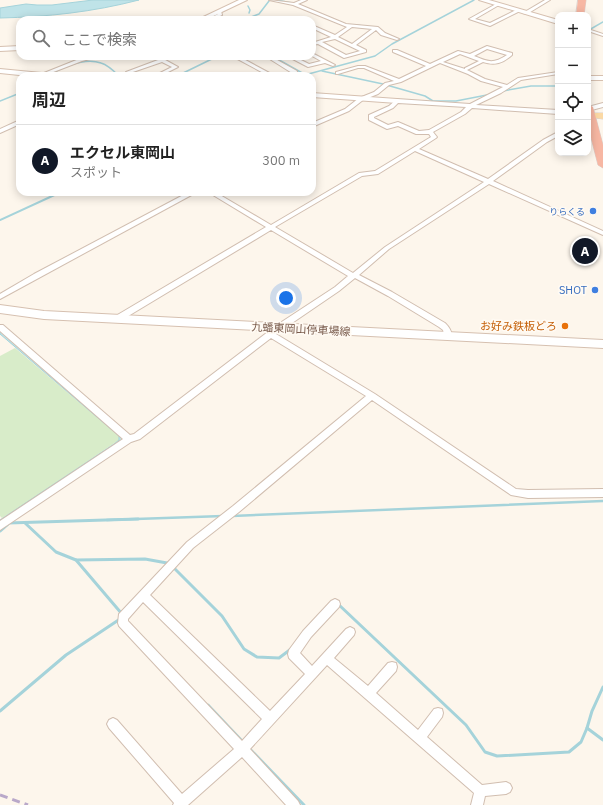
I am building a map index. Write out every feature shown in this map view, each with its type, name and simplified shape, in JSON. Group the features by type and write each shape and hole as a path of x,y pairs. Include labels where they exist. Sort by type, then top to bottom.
{"highway":[{"path":"580,12 582,0"},
{"path":"591,119 603,165"}],"main road":[{"path":"210,16 244,0"},
{"path":"482,0 497,6 555,21"},
{"path":"0,48 16,48"},
{"path":"0,71 16,73"},
{"path":"591,78 603,78"},
{"path":"316,95 397,101"},
{"path":"591,112 603,116"},
{"name":"九蟠東岡山停車場線","path":"0,309 44,314 276,331 448,336 603,344"}],"street":[{"path":"271,0 295,4 351,26 370,26 376,28 383,34 397,39"},
{"path":"295,4 305,0"},
{"path":"525,13 548,0"},
{"path":"497,6 471,19 490,25 518,11"},
{"path":"216,16 220,14 219,12"},
{"path":"318,42 336,37 351,26"},
{"path":"316,28 364,51 346,57 318,42"},
{"path":"353,45 376,28"},
{"path":"591,31 603,35"},
{"path":"316,123 347,110 361,99 376,93 386,85 399,81 460,52 471,56 495,63 510,54 487,47 471,56"},
{"path":"396,53 430,66"},
{"path":"316,56 333,65"},
{"path":"56,72 81,60"},
{"path":"128,72 162,60 176,67 165,72"},
{"path":"242,60 265,72"},
{"path":"278,60 296,72"},
{"path":"297,60 308,66 326,61"},
{"path":"467,69 484,60"},
{"path":"440,62 506,88"},
{"path":"338,72 358,67 365,67 399,81"},
{"path":"555,74 520,79 499,92 472,105 464,113 430,132 418,133 398,124 387,127 371,119 371,116 391,106 397,101 472,105 555,112"},
{"path":"591,110 603,105"},
{"path":"316,120 320,121"},
{"path":"0,131 16,124"},
{"path":"117,319 361,174 376,173 434,137 430,132"},
{"path":"0,526 129,439 137,437 276,331 314,306 354,276 387,248 503,172 545,141 555,136"},
{"path":"414,149 603,233"},
{"path":"0,297 42,272 186,196"},
{"path":"218,196 354,276 390,294 442,325 447,329 448,336"},
{"path":"0,327 129,439"},
{"path":"276,331 514,492 528,494 603,493"},
{"path":"294,805 245,747 123,623 123,616 190,545 372,396"},
{"path":"143,595 270,719"},
{"path":"312,674 293,654 307,634 335,604"},
{"path":"113,724 180,804 245,747 350,632"},
{"path":"327,658 480,791 506,788"},
{"path":"368,694 392,667"},
{"path":"419,738 438,714"},
{"path":"476,805 480,791"}],"green space":[{"path":"15,348 119,436 119,440 2,518 0,516 0,356"}],"water":[{"path":"93,0 139,0 104,8 70,13 0,18 0,8 26,4 52,5"},
{"path":"0,331 124,437 123,440 2,529 0,528 0,520 114,444 119,440 119,436 0,334"}],"waterway":[{"path":"277,0 297,4"},
{"path":"316,72 375,56 392,44 474,0"},
{"path":"254,16 259,14 269,1"},
{"path":"248,6 250,10 249,13"},
{"path":"591,29 603,22"},
{"path":"356,25 377,28"},
{"path":"185,72 210,60"},
{"path":"279,60 300,72"},
{"path":"55,72 73,64 88,61 104,64 115,72"},
{"path":"322,71 383,84 425,96 433,101 456,101 492,94"},
{"path":"503,91 531,86 555,86"},
{"path":"0,101 16,95"},
{"path":"0,220 52,196"},
{"path":"232,516 603,501"},
{"path":"119,520 223,516"},
{"path":"119,520 138,519"},
{"path":"107,520 119,520"},
{"path":"8,523 119,520"},
{"path":"25,523 56,552 76,560"},
{"path":"0,531 8,524"},
{"path":"76,560 145,559 167,563"},
{"path":"76,560 122,614"},
{"path":"173,567 222,616 244,649 257,657 279,658 291,649"},
{"path":"338,604 466,725 485,752 497,756 569,752 581,742 587,728"},
{"path":"0,711 66,655 120,619"},
{"path":"587,728 592,711 603,687"},
{"path":"208,705 243,742"},
{"path":"587,728 603,740"},
{"path":"248,747 304,805"}],"railway":[{"path":"0,795 28,805"}],"place":[{"name":"りらくる","path":"593,211"},
{"name":"エクセル東岡山","path":"585,251"},
{"name":"SHOT","path":"595,290"},
{"name":"お好み鉄板どろ","path":"565,326"}]}
